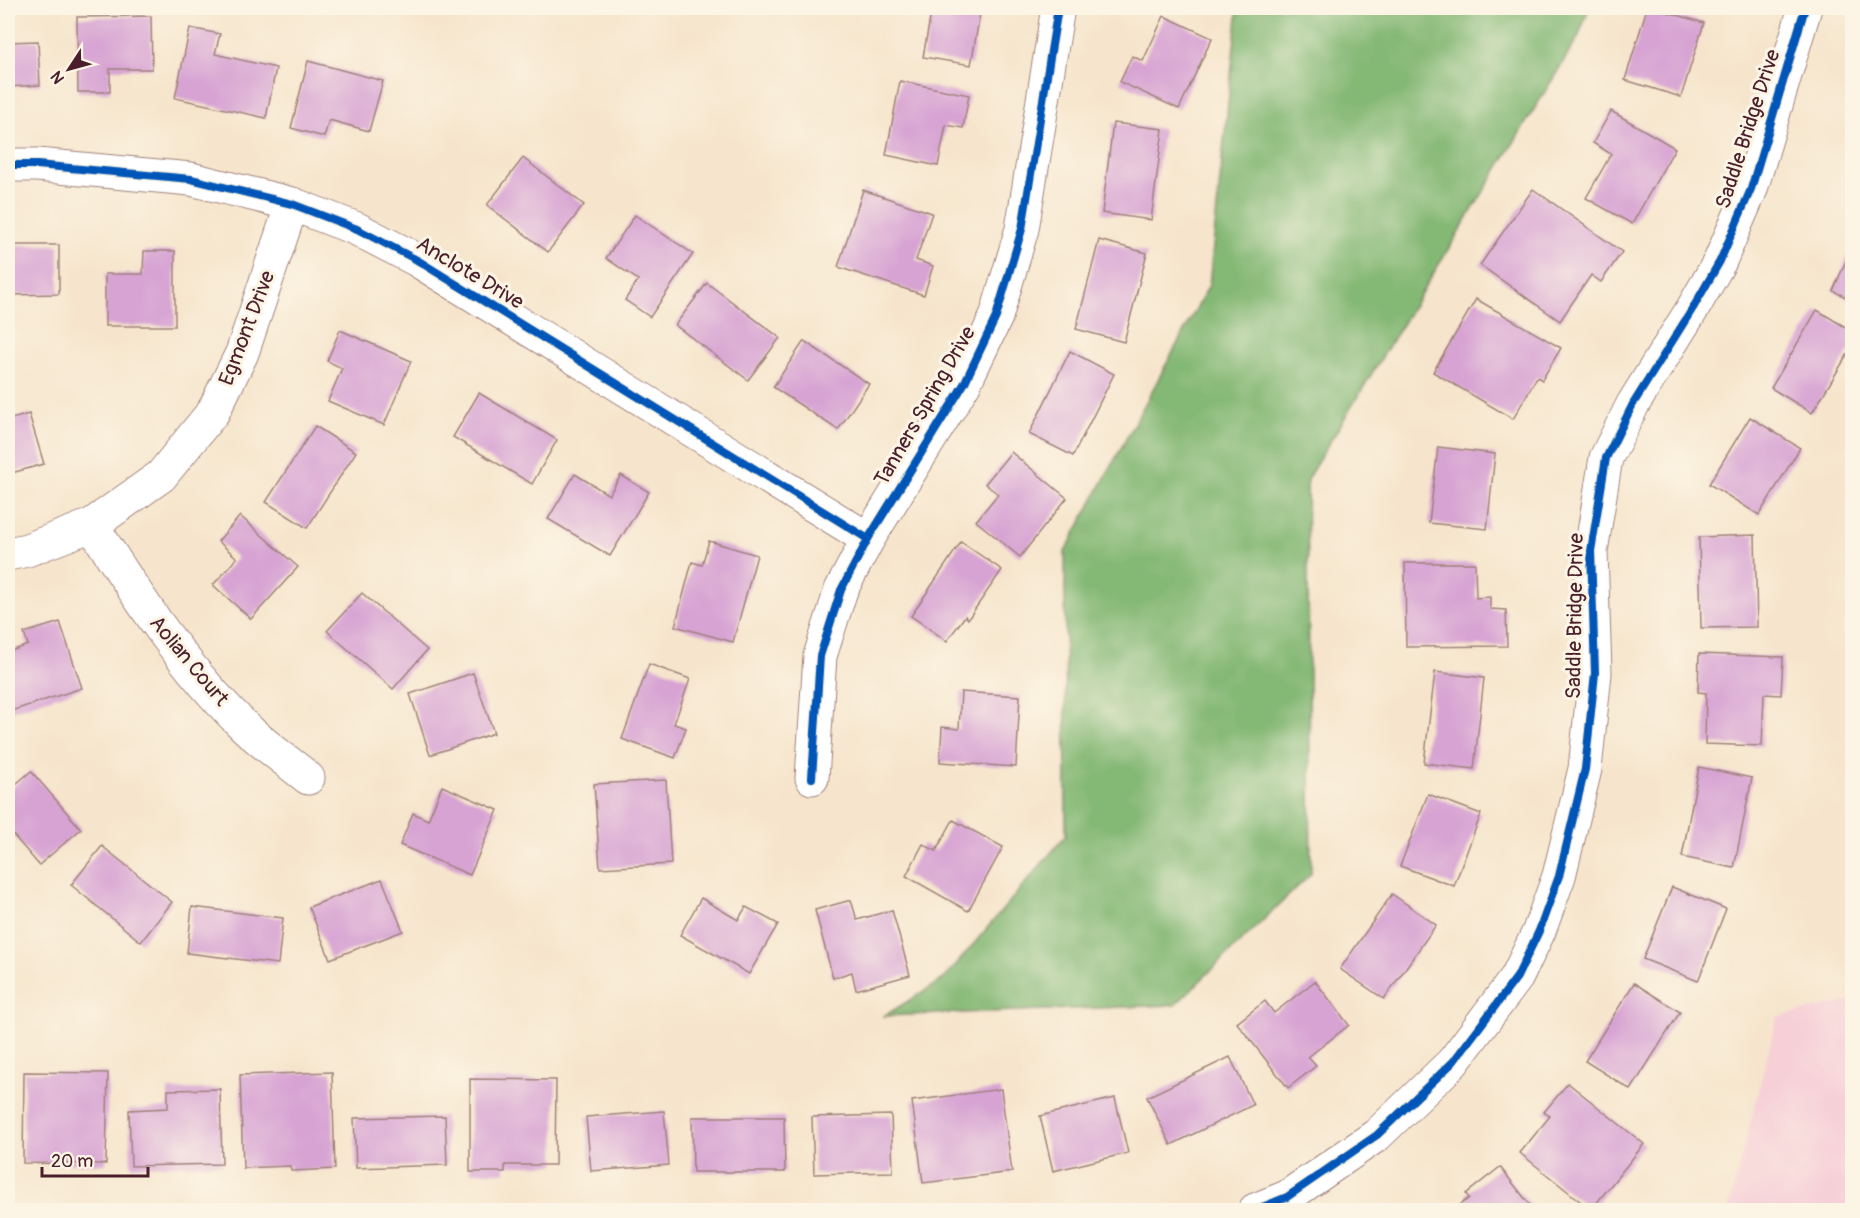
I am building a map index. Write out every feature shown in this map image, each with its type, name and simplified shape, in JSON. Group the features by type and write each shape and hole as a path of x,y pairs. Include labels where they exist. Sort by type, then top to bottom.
{"street":[{"name":"Tanners Spring Drive","path":"812,778 820,656 841,590 868,539 964,384 996,316 1022,229 1058,8"},
{"name":"Saddle Bridge Drive","path":"1256,1210 1287,1197 1377,1135 1453,1062 1517,977 1539,931 1558,876 1585,769 1594,673 1591,551 1606,459 1633,404 1693,308 1725,251 1751,189 1805,8"},
{"name":"Anclote Drive","path":"8,165 37,165 191,179 292,204 357,229 417,260 868,539"},
{"name":"Egmont Drive","path":"8,554 27,550 92,525 160,476 213,412 242,353 292,204"},
{"name":"Aolian Court","path":"92,525 143,605 201,680 245,727 308,778"}],"shaded area":[{"path":"1852,1001 1852,1210 1728,1210 1777,1017"}],"green space":[{"path":"1238,8 1589,8 1578,38 1307,479 1311,874 1175,1005 884,1016 944,979 1066,835 1065,552 1209,285"}],"building":[{"path":"932,8 981,8 971,65 923,57"},
{"path":"1647,8 1704,23 1681,97 1625,80"},
{"path":"151,16 152,69 110,69 110,92 78,92 77,17"},
{"path":"1164,16 1212,38 1179,109 1120,82 1132,56 1143,61"},
{"path":"190,28 220,34 215,54 276,68 266,118 175,98"},
{"path":"38,41 40,85 8,87 8,42"},
{"path":"308,61 383,81 369,131 329,120 324,137 291,128"},
{"path":"900,81 969,95 963,128 946,125 938,166 886,155"},
{"path":"1611,111 1675,148 1632,224 1586,198 1611,154 1593,143"},
{"path":"1113,123 1163,129 1151,220 1102,213"},
{"path":"523,158 584,205 548,252 487,205"},
{"path":"1533,189 1622,252 1601,282 1591,275 1560,321 1480,265"},
{"path":"863,190 932,213 916,260 933,266 924,295 838,267"},
{"path":"635,215 693,254 650,317 625,300 638,280 606,258"},
{"path":"1099,240 1147,253 1124,342 1076,329"},
{"path":"8,245 59,245 59,294 8,295"},
{"path":"1852,247 1852,300 1833,291"},
{"path":"144,251 175,251 175,326 105,326 105,274 143,274"},
{"path":"707,283 780,338 748,380 675,325"},
{"path":"1476,299 1561,348 1542,380 1537,377 1513,419 1433,372"},
{"path":"1817,310 1852,331 1852,347 1812,413 1771,388"},
{"path":"340,330 411,361 384,425 328,401 342,368 327,361"},
{"path":"804,341 869,384 838,430 773,387"},
{"path":"1070,351 1114,374 1073,456 1029,434"},
{"path":"479,393 557,440 532,484 453,437"},
{"path":"29,414 44,464 8,474 8,420"},
{"path":"1750,417 1800,448 1759,515 1709,484"},
{"path":"315,426 356,452 307,528 266,502"},
{"path":"1438,447 1495,454 1487,529 1429,523"},
{"path":"1011,452 1067,498 1020,557 976,521 998,494 985,484"},
{"path":"575,474 609,495 621,475 649,492 610,556 548,519"},
{"path":"240,516 298,567 251,619 213,585 237,558 218,541"},
{"path":"1755,535 1757,627 1701,628 1699,537"},
{"path":"709,541 757,555 733,642 675,626 692,562 702,565"},
{"path":"961,542 1002,570 968,619 965,616 947,641 911,616"},
{"path":"1405,563 1475,563 1476,598 1490,597 1490,609 1506,610 1507,646 1406,647"},
{"path":"362,593 427,650 393,689 327,631"},
{"path":"60,622 82,688 8,712 8,652 28,645 24,633"},
{"path":"1699,654 1783,657 1781,695 1764,694 1762,746 1705,744 1706,693 1698,692"},
{"path":"649,664 690,679 674,724 686,728 675,758 622,739"},
{"path":"1435,672 1484,678 1474,769 1424,763"},
{"path":"473,673 494,733 430,755 410,694"},
{"path":"961,692 1020,696 1016,767 940,762 942,727 959,729"},
{"path":"1699,767 1752,778 1734,868 1682,857"},
{"path":"31,771 81,829 39,865 8,829 8,791"},
{"path":"666,780 671,864 600,868 594,784"},
{"path":"442,786 498,810 470,875 400,845 413,813 428,820"},
{"path":"1428,794 1481,814 1454,886 1400,866"},
{"path":"953,820 1003,847 968,911 906,876 923,844 936,851"},
{"path":"102,846 172,902 141,942 71,885"},
{"path":"382,879 403,931 330,959 309,907"},
{"path":"1672,887 1726,909 1698,981 1643,959"},
{"path":"1392,894 1436,925 1384,999 1340,969"},
{"path":"701,898 738,920 746,907 778,924 749,974 680,935"},
{"path":"851,900 857,920 892,910 910,975 856,990 852,972 833,978 815,910"},
{"path":"192,907 283,918 278,964 187,953"},
{"path":"1315,981 1349,1025 1308,1057 1316,1066 1288,1088 1237,1023 1265,1001 1274,1013"},
{"path":"1634,983 1680,1012 1631,1090 1585,1061"},
{"path":"1230,1057 1253,1105 1171,1145 1147,1097"},
{"path":"24,1072 108,1073 106,1164 23,1163"},
{"path":"332,1072 335,1169 291,1171 290,1166 243,1168 240,1075"},
{"path":"470,1079 556,1080 555,1165 505,1165 505,1172 470,1172"},
{"path":"1568,1083 1644,1144 1591,1210 1520,1153 1550,1116 1544,1112"},
{"path":"220,1089 222,1164 131,1166 129,1110 168,1108 168,1090"},
{"path":"1001,1089 1012,1172 923,1183 912,1101"},
{"path":"1115,1098 1128,1153 1053,1171 1040,1116"},
{"path":"664,1111 669,1165 591,1171 586,1117"},
{"path":"891,1115 893,1172 814,1174 812,1117"},
{"path":"445,1116 447,1165 356,1168 354,1118"},
{"path":"692,1117 784,1117 785,1172 693,1172"},
{"path":"1500,1167 1534,1210 1453,1210 1469,1198 1466,1194"}],"cycle path":[{"path":"812,778 820,656 841,590 868,539 964,384 996,317 1022,229 1058,8"},
{"path":"1255,1210 1287,1197 1377,1135 1453,1062 1517,977 1539,931 1559,876 1585,769 1595,673 1591,551 1606,458 1633,404 1720,261 1751,189 1805,8"},
{"path":"8,165 37,165 191,179 292,204 357,229 417,260 868,539"}]}
